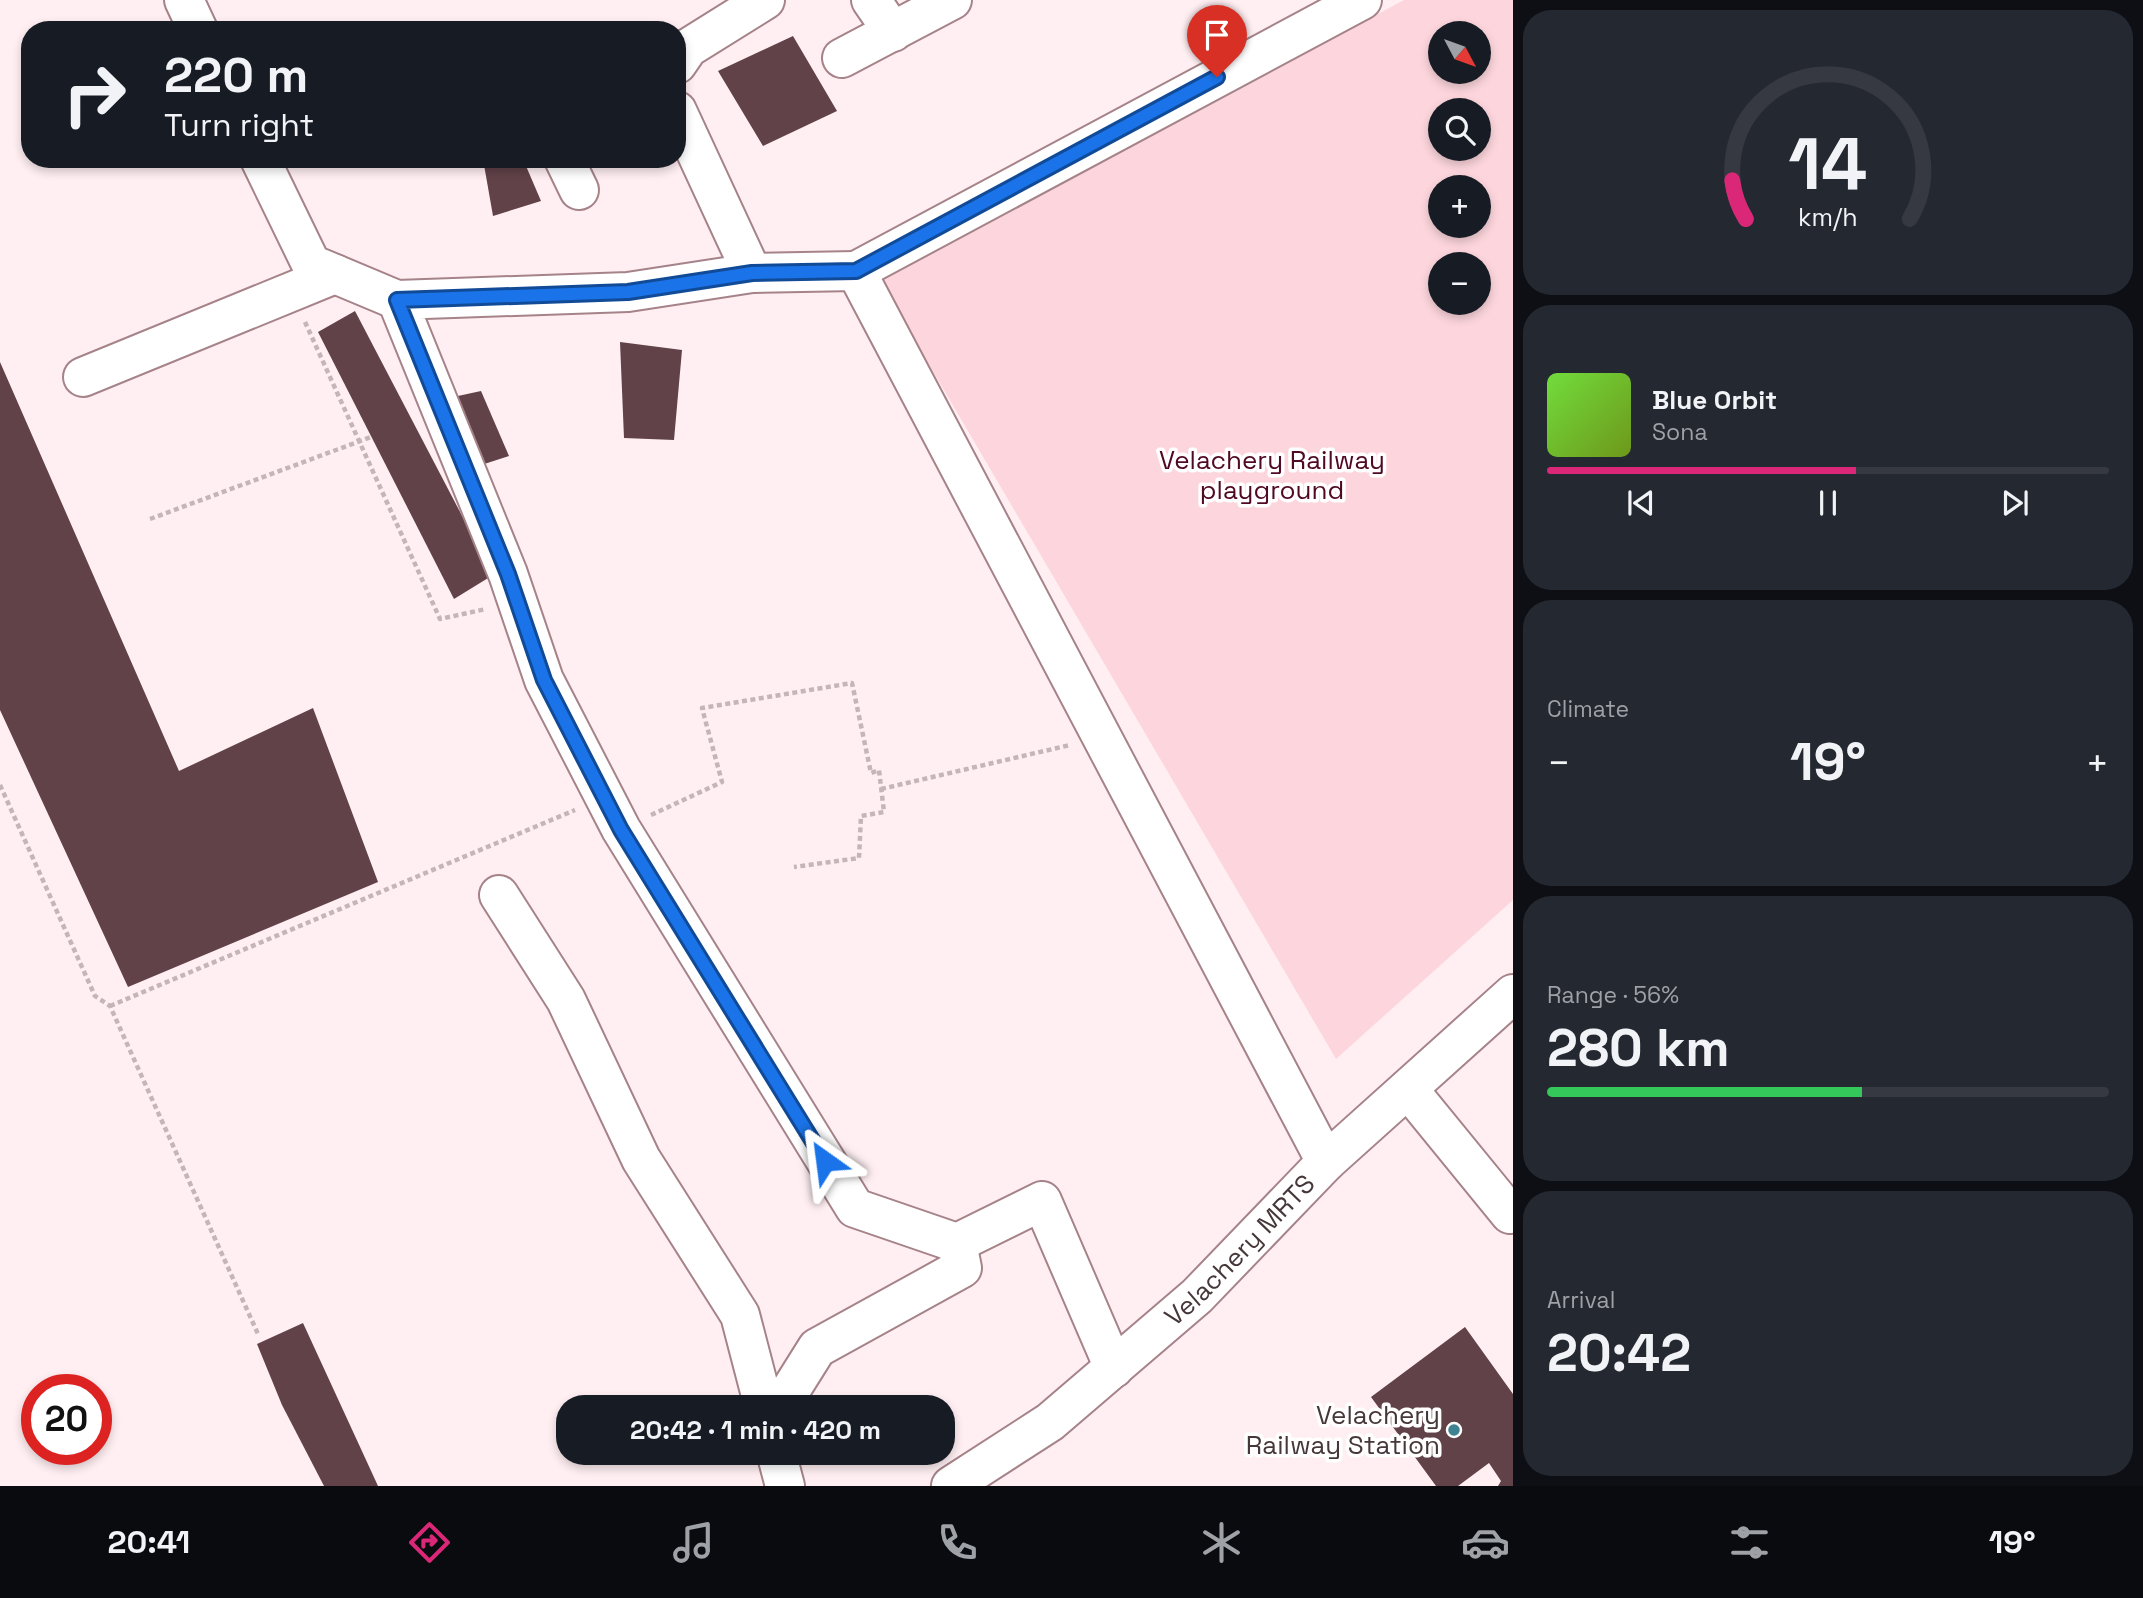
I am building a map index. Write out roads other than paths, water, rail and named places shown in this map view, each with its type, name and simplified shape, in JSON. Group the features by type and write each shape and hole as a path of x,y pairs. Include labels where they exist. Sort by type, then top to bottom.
{"street":[{"path":"184,0 194,21"},
{"path":"686,51 765,0"},
{"path":"872,0 893,32"},
{"path":"842,58 952,0"},
{"path":"264,168 311,264 397,300 628,292 752,273 856,271 1362,0"},
{"path":"686,130 752,273"},
{"path":"856,271 1326,1162"},
{"path":"83,377 335,274"},
{"path":"397,300 517,602 544,680 613,814 855,1208 957,1243 1042,1201 1114,1368"},
{"path":"499,895 566,1000 640,1159 740,1315 761,1395"},
{"name":"Velachery MRTS","path":"951,1486 1050,1422 1197,1296 1326,1162 1513,994"},
{"path":"1408,1089 1512,1214"},
{"path":"788,1395 817,1348 962,1268 957,1243"},
{"path":"779,1465 785,1486"}],"place":[{"name":"Velachery Railway Station","path":"1454,1430"}],"park label":[{"name":"Velachery Railway playground","path":"1272,474"}]}
